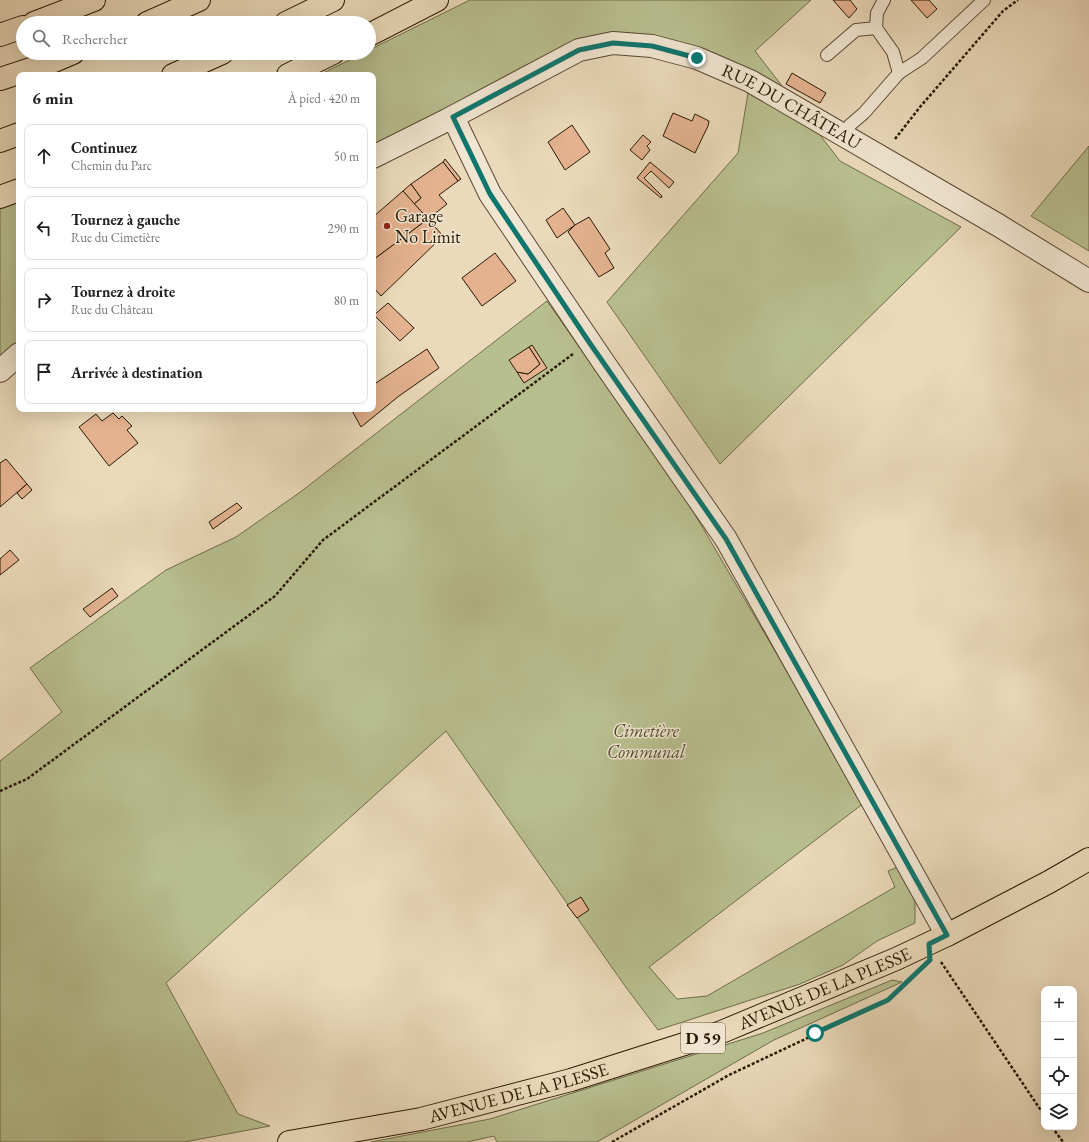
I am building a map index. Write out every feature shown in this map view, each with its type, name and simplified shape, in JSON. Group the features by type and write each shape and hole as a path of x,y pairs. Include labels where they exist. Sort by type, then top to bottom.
{"main road":[{"path":"52,16 94,0"},
{"path":"163,16 199,0"},
{"path":"300,16 333,0"},
{"path":"376,31 437,0"},
{"path":"0,35 16,29"},
{"path":"20,72 53,60"},
{"path":"180,72 206,60"},
{"path":"294,72 319,60"},
{"path":"0,79 16,73"},
{"path":"0,141 16,135"},
{"path":"0,197 16,191"},
{"name":"AVENUE DE LA PLESSE","path":"289,1142 421,1119 571,1080 719,1033 938,940 1049,882 1089,859"}],"street":[{"name":"RUE DU CHÂTEAU","path":"376,156 453,117 579,50 613,43 652,46 697,58 750,82 998,225 1089,281"},
{"path":"453,117 490,194 589,342 726,539 886,827 938,940"},
{"path":"0,371 16,357"}],"lane":[{"path":"884,0 877,13 876,28 893,52 899,73"},
{"path":"844,136 850,125 864,113 899,73 922,58 984,0"},
{"path":"827,55 856,30 876,28"}],"path":[{"path":"881,157 920,107 1003,11 1018,0"},
{"path":"0,791 27,779 275,596 323,540 589,342"},
{"path":"938,940 1041,1109"},
{"path":"612,1142 729,1075 888,1000 914,975"},
{"path":"1054,1130 1062,1142"}],"green space":[{"path":"470,0 811,0 755,51 840,161 961,227 720,464 607,302 738,153 750,81 613,43 376,155 376,72 325,72 350,60 376,60 376,47"},
{"path":"1089,146 1089,251 1031,216"},
{"path":"16,197 16,345 0,357 0,204"},
{"name":"Cimetière Communal","path":"547,301 690,506 864,803 649,967 677,999 707,996 895,887 888,871 900,866 915,894 915,923 877,941 843,965 800,984 658,1030 625,986 446,731 166,983 238,1114 270,1126 184,1142 0,1142 0,761 62,712 30,668 166,570 236,537 299,493"},
{"path":"892,980 902,982 774,1040 597,1142 497,1142 494,1136 467,1142 371,1142 490,1119 763,1033"}],"building":[{"path":"833,0 850,0 857,9 849,18"},
{"path":"911,0 929,0 937,9 927,18"},
{"path":"792,73 826,93 820,103 786,84"},
{"path":"673,113 692,121 695,114 709,121 695,153 663,136"},
{"path":"572,125 590,152 565,170 548,142"},
{"path":"643,135 651,142 647,146 650,150 642,160 630,150"},
{"path":"445,159 461,179 458,181 443,162"},
{"path":"443,162 458,181 439,195 447,204 428,219 414,204 421,198 411,184"},
{"path":"650,162 674,182 669,188 651,171 644,178 662,196 661,198 637,178"},
{"path":"411,184 421,198 414,204 403,191"},
{"path":"403,191 428,219 376,258 376,214"},
{"path":"563,208 575,225 557,238 546,220"},
{"path":"589,217 610,249 605,253 614,268 599,277 568,232 575,225"},
{"path":"428,219 443,236 381,296 376,290 376,258"},
{"path":"495,253 516,281 482,306 462,278"},
{"path":"388,303 414,328 400,341 376,317 376,313"},
{"path":"532,345 547,368 524,383 517,372 528,374 540,364 529,347"},
{"path":"529,347 540,364 528,374 517,372 509,360"},
{"path":"427,349 439,368 399,396 361,427 353,412 376,412 376,383"},
{"path":"113,413 119,419 122,416 132,426 127,430 138,443 109,466 79,427 96,414 102,421"},
{"path":"6,459 27,484 0,507 0,463"},
{"path":"27,484 32,490 22,499 17,493"},
{"path":"237,503 242,508 213,529 209,522"},
{"path":"10,550 19,560 0,575 0,559"},
{"path":"112,588 118,596 90,617 83,609"},
{"path":"581,897 589,910 577,918 567,905"}],"place":[{"name":"Garage No Limit","path":"387,226"}],"route":[{"path":"697,58 652,46 613,43 579,50 453,117 490,194 589,342 726,539 947,935 929,944 930,960 888,1000 815,1033"}]}
